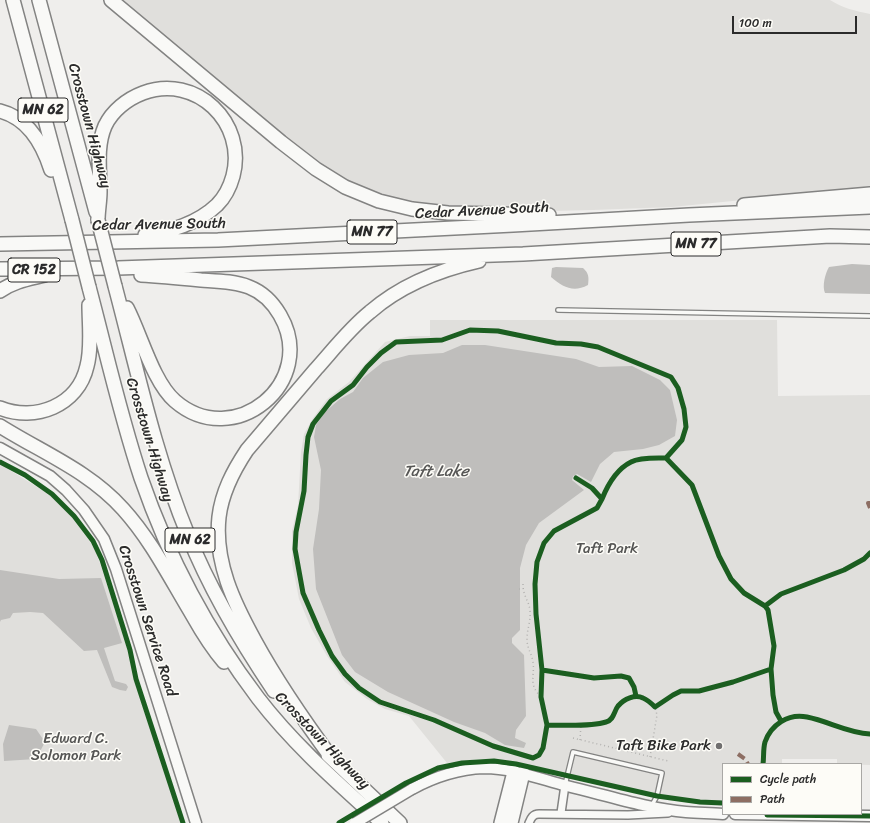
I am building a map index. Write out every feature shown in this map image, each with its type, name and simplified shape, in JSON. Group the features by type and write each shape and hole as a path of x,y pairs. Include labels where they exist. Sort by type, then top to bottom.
{"highway":[{"name":"Crosstown Highway","path":"13,0 125,426 141,477 176,563 203,613 236,666 259,699 300,746 382,823"},
{"name":"Crosstown Highway","path":"39,0 166,473 188,535 207,578 237,634 285,706 305,731 333,760 400,823"},
{"path":"111,0 298,156 328,178 362,195 396,206 431,212 629,218"},
{"path":"98,220 100,194 100,143 105,127 111,117 126,101 148,91 172,89 185,91 206,101 225,120 234,144 236,158 234,171 231,183 222,198 210,211 188,224 158,233 110,242"},
{"path":"0,111 17,118 29,128 39,142 72,220"},
{"path":"689,215 748,204 870,194"},
{"name":"Cedar Avenue South","path":"0,244 218,240 870,207"},
{"name":"MN 77","path":"115,268 523,254 830,236 870,237"},
{"path":"0,240 30,244"},
{"path":"333,760 297,710 266,661 246,626 227,583 220,553 219,517 229,481 236,466 247,450 353,327 370,312 402,289 444,270 489,259 523,254"},
{"path":"115,268 141,274 239,284 260,293 277,310 287,332 289,359 280,385 264,404 255,410 242,415 219,419 197,414 184,408 165,390 156,375 134,321 115,286"},
{"name":"CR 152","path":"0,269 67,270 115,268"},
{"path":"0,291 24,280 67,270"},
{"path":"0,408 20,413 41,412 62,403 77,389 88,366 89,287"},
{"path":"0,426 70,465 88,477 123,509 139,528 210,644 222,660 259,699"},
{"path":"501,823 519,772"},
{"path":"511,823 519,772"}],"street":[{"name":"Crosstown Service Road","path":"0,448 50,476 66,490 84,510 104,539 116,569 196,823"},
{"path":"355,823 412,789 436,778 456,772 485,768 519,772 651,806 686,812"},
{"path":"561,813 565,785"},
{"path":"529,823 535,814 628,814 686,812 722,814"},
{"path":"744,815 778,819 839,819 870,816"}],"lane":[{"path":"558,310 870,316"},
{"path":"565,785 573,752 662,773 657,796 651,806"}],"path":[{"path":"523,584 524,595 530,611 527,646 533,661 533,685 536,692 541,697"},
{"path":"650,757 657,715 656,707"},
{"path":"580,740 581,724"},
{"path":"573,738 668,761"}],"green space":[{"path":"116,0 830,0 849,9 870,14 870,191 753,199 672,207 593,210 510,212 405,204 334,178"},
{"name":"Taft Park","path":"430,320 777,320 778,396 870,395 870,765 862,765 862,763 837,763 837,759 782,759 782,763 722,763 722,806 702,805 663,798 572,775 501,760 480,759 447,763 409,716 385,709 367,699 345,682 327,656 311,628 299,599 292,563 292,531 298,505 301,452 304,434 313,418 327,399 349,382 385,342 410,336 430,336"},
{"name":"Edward C. Solomon Park","path":"0,464 50,495 70,515 94,547 128,651 135,682 181,823 0,823"}],"water":[{"path":"852,264 870,265 870,294 825,293 824,280 829,267"},
{"path":"552,268 583,268 588,276 588,285 578,289 573,289 560,284 551,277"},
{"name":"Taft Lake","path":"462,345 485,345 576,359 599,367 632,366 660,380 670,390 677,420 675,436 659,445 643,449 614,452 600,464 591,482 577,474 573,476 572,480 584,490 539,523 526,545 520,568 520,630 512,638 512,643 524,655 526,716 516,730 515,738 526,743 524,748 505,745 485,733 454,722 388,692 355,672 342,655 316,589 313,549 319,509 321,470 314,437 316,425 325,412 340,399 353,392 363,378 383,362 409,355 443,353"},
{"path":"0,570 59,579 101,578 122,643 104,648 115,681 126,684 128,687 126,691 112,687 97,650 84,651 43,613 13,613 10,618 1,620 0,622"},
{"path":"9,725 36,729 45,742 36,759 4,761 3,744"}],"marked path":[{"path":"870,503 868,503 870,508"},
{"path":"738,754 745,759 747,763"}],"cycle path":[{"path":"576,478 592,488 602,499 597,508 554,531 544,543 537,562 535,584 536,614 542,670 541,697 547,725 543,748 539,755 533,758 493,746 434,720 380,702 359,688 345,674 332,656 303,593 295,549 296,532 304,491 308,437 313,424 331,401 353,385 367,367 381,353 396,342 442,340 470,330 498,331 556,343 581,344 598,347 671,377 678,388 684,409 686,427 682,440 666,458 692,485 719,556 731,579 744,593 765,606"},
{"path":"602,499 617,473 626,465 639,459 666,458"},
{"path":"0,462 25,475 52,494 74,516 93,541 102,560 130,650 136,679 183,823"},
{"path":"781,721 776,712 773,695 771,669 774,646 768,610 765,606 781,594 844,570 864,559 870,553"},
{"path":"547,725 600,724 609,721 620,703 626,699 640,697 655,707 681,691 699,691 733,682 771,669"},
{"path":"542,670 594,678 621,676 629,678 634,687 636,696"},
{"path":"763,763 764,745 771,730 781,722 793,717 807,717 846,729 870,734"},
{"path":"339,823 406,783 438,768 462,763 494,761 516,764 657,796 700,802 722,803"},
{"path":"767,815 870,816"}],"place":[{"name":"Taft Bike Park","path":"719,746"}]}
